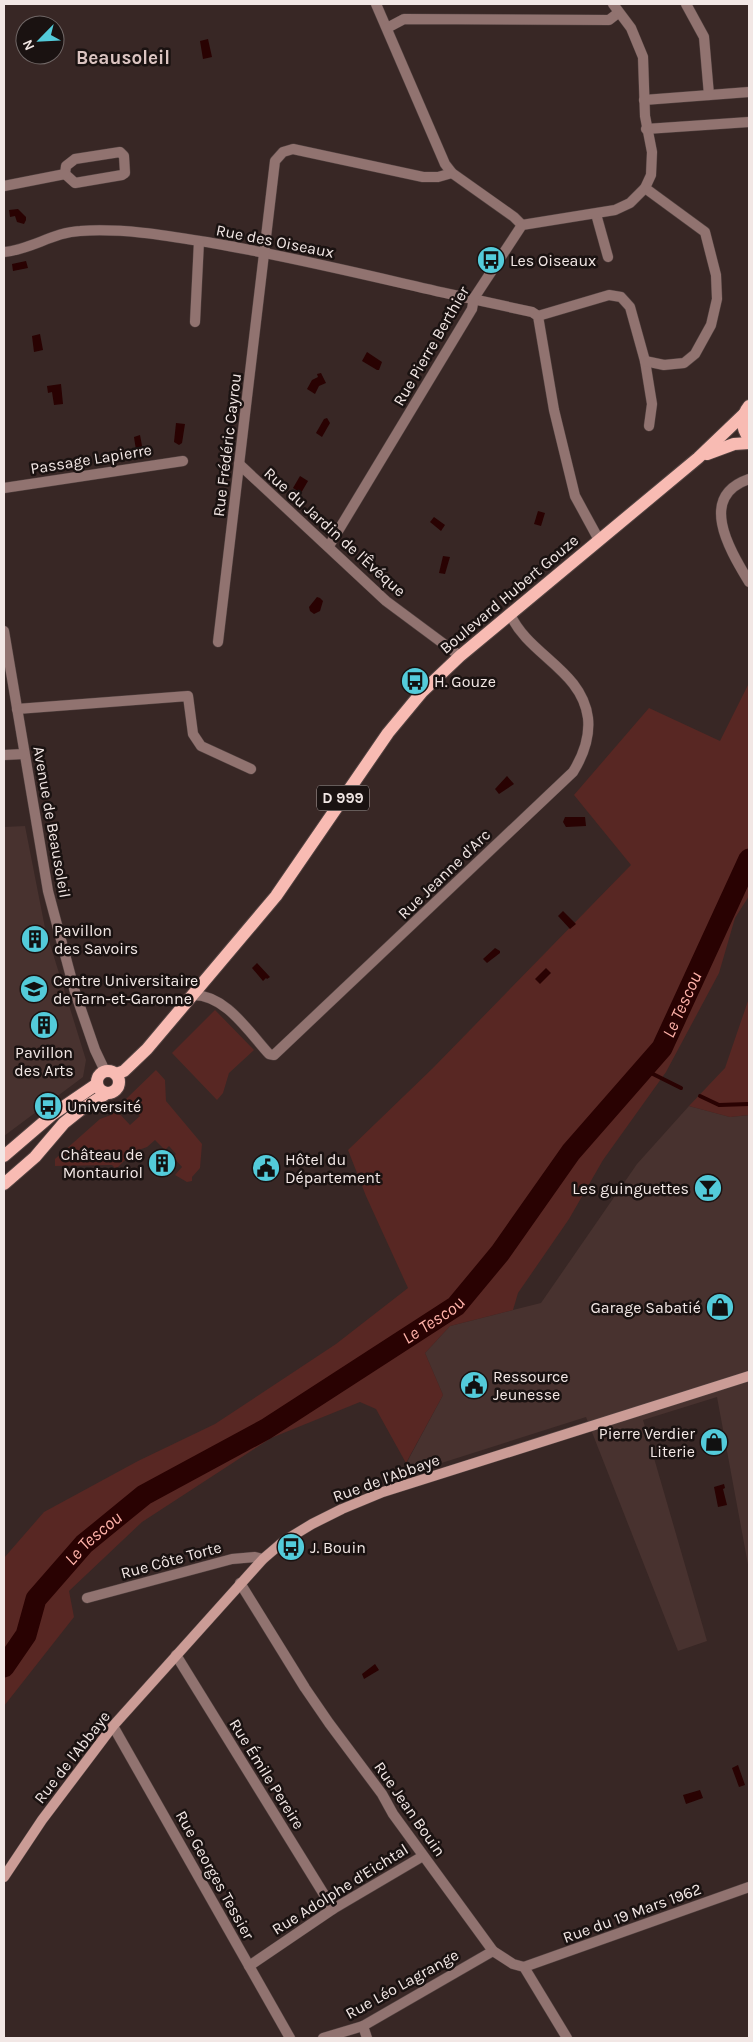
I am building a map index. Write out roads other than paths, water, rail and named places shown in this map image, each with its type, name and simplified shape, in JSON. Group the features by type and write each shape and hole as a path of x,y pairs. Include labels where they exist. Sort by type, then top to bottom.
{"main road":[{"name":"Boulevard Hubert Gouze","path":"111,1073 124,1071 147,1049 276,896 388,733 422,692 460,656 698,458 747,410"},
{"path":"747,410 743,427 749,438"},
{"name":"Boulevard Hubert Gouze","path":"698,458 734,444 749,443"},
{"path":"4,1184 35,1157 64,1123 78,1111 107,1093 114,1091 118,1085 111,1073 98,1077 97,1084 100,1090 107,1093"},
{"path":"4,1156 53,1114 97,1084"},
{"name":"Rue de l'Abbaye","path":"4,1877 42,1820 113,1726 240,1583 284,1541 342,1509 383,1492 749,1376"}],"street":[{"path":"376,4 445,164 452,173 514,216 522,224 615,210 630,203 645,188 651,175 652,152 646,129 643,58 631,28 615,8 609,20 404,19 387,28"},
{"path":"686,4 704,37 709,96"},
{"path":"644,100 749,92"},
{"path":"646,129 749,122"},
{"name":"Rue Frédéric Cayrou","path":"218,642 275,161 283,152 292,149 423,177 438,177 452,173"},
{"path":"4,186 65,174 75,182 122,175 125,173 124,156 120,152 75,159 68,163 65,174"},
{"path":"645,188 705,232 716,274 717,299 711,325 695,354 684,363 664,365 645,361"},
{"path":"596,214 608,257"},
{"name":"Rue Pierre Berthier","path":"329,546 472,309 474,298 522,224"},
{"name":"Rue des Oiseaux","path":"4,252 18,251 62,234 78,231 111,230 155,234 265,252 474,298 485,303 532,312 538,316"},
{"path":"195,322 199,241"},
{"path":"599,540 575,496 554,410 538,316 609,295 621,296 630,307 645,361 652,404 649,426"},
{"name":"Passage Lapierre","path":"4,488 183,460"},
{"name":"Rue du Jardin de l'Êvéque","path":"239,464 386,601 460,656"},
{"path":"749,479 730,488 724,495 720,511 724,530 738,563 749,582"},
{"name":"Rue Jeanne d'Arc","path":"192,995 209,996 223,1004 269,1054 274,1055 572,772 584,752 589,729 584,700 564,673 517,630 510,614"},
{"name":"Avenue de Beausoleil","path":"4,631 54,917 75,992 95,1050 111,1073"},
{"path":"17,709 188,696 193,734 201,746 251,769"},
{"path":"4,755 24,754"},
{"name":"Rue Côte Torte","path":"87,1598 232,1559 255,1557 264,1559"},
{"name":"Rue Jean Bouin","path":"240,1583 305,1688 492,1951 513,1964 524,1967"},
{"name":"Rue Émile Pereire","path":"176,1655 333,1909"},
{"name":"Rue Georges Tessier","path":"113,1726 290,2038"},
{"name":"Rue Adolphe d'Eichtal","path":"249,1966 333,1909 423,1856"},
{"name":"Rue du 19 Mars 1962","path":"524,1967 749,1887"},
{"name":"Rue Léo Lagrange","path":"323,2038 363,2026 492,1951"},
{"path":"524,1967 567,2038"},
{"path":"363,2026 367,2038"}],"waterway":[{"name":"Le Tescou","path":"4,1667 26,1635 36,1599 84,1544 144,1495 266,1429 456,1306 500,1253 571,1152 662,1048 749,859"},
{"path":"643,1069 681,1088"},
{"path":"700,1096 719,1105 749,1104"}],"place":[{"name":"Les Oiseaux","path":"491,260"},
{"name":"H. Gouze","path":"415,681"},
{"name":"Pavillon des Savoirs","path":"35,939"},
{"name":"Centre Universitaire de Tarn-et-Garonne","path":"34,989"},
{"name":"Pavillon des Arts","path":"44,1025"},
{"name":"Université","path":"48,1106"},
{"name":"Château de Montauriol","path":"162,1163"},
{"name":"Hôtel du Département","path":"266,1168"},
{"name":"Les guinguettes","path":"708,1188"},
{"name":"Garage Sabatié","path":"720,1307"},
{"name":"Ressource Jeunesse","path":"474,1385"},
{"name":"Pierre Verdier Literie","path":"714,1442"},
{"name":"J. Bouin","path":"291,1547"}],"district":[{"name":"Beausoleil","path":"123,58"}]}
